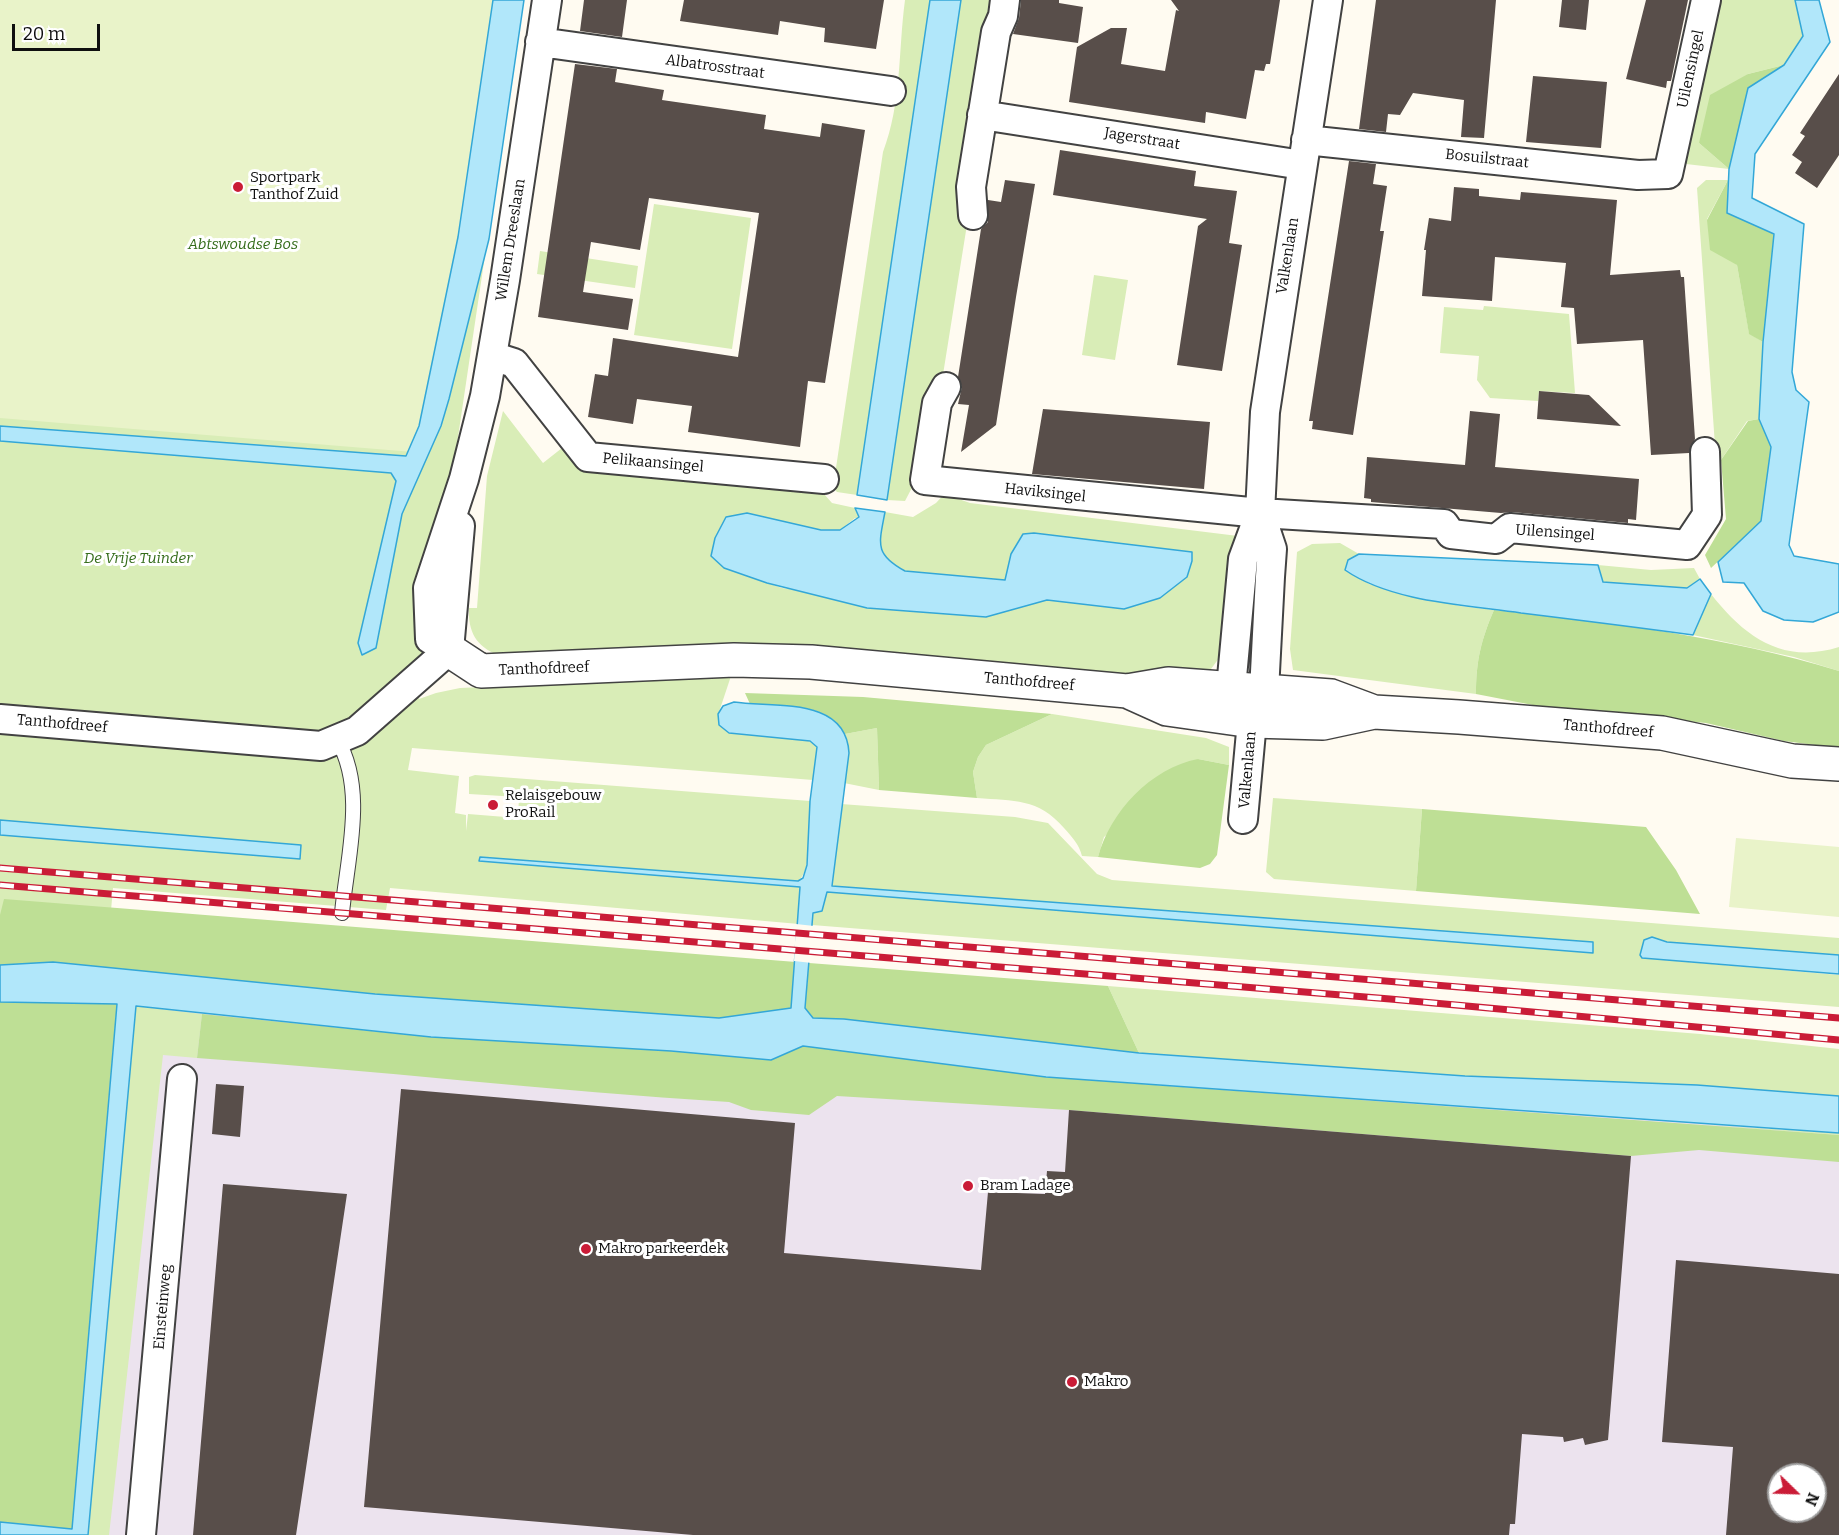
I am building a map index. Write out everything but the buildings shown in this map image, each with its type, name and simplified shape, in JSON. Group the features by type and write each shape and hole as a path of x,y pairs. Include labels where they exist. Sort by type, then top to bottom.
{"street":[{"name":"Willem Dreeslaan","path":"449,650 430,639 429,588 464,479 492,356 547,0"},
{"path":"973,215 971,187 996,32 1003,16 1005,0"},
{"name":"Valkenlaan","path":"1231,688 1243,559 1260,513 1264,412 1328,0"},
{"name":"Uilensingel","path":"1668,174 1706,0"},
{"name":"Albatrosstraat","path":"540,42 891,91"},
{"name":"Jagerstraat","path":"982,115 1304,152"},
{"name":"Bosuilstraat","path":"1304,152 1638,175 1668,174"},
{"name":"Pelikaansingel","path":"492,356 514,363 588,458 824,479"},
{"name":"Haviksingel","path":"946,387 938,404 925,480 1260,513"},
{"name":"Uilensingel","path":"1260,513 1444,524 1451,534 1496,538 1510,528 1687,545 1707,516 1705,452"},
{"name":"Valkenlaan","path":"1244,819 1258,706 1272,549 1260,513"},
{"name":"Tanthofdreef","path":"0,719 321,746 357,731 449,650 481,671 734,660 811,662 1127,691 1168,684 1231,688 1258,706"},
{"name":"Tanthofdreef","path":"1127,691 1167,709 1258,706 1331,696 1374,712 1662,733 1792,761 1839,764"},
{"name":"Einsteinweg","path":"141,1535 183,1079"}],"lane":[{"path":"337,739 348,758 352,781 342,913"}],"shaded area":[{"path":"135,1006 431,1037 803,1046 1839,1135 1839,1535 71,1535"}],"green space":[{"name":"Abtswoudse Bos","path":"0,0 523,0 419,699 460,688 731,676 718,715 815,743 817,747 813,780 412,748 408,770 459,776 455,813 466,815 466,831 468,814 518,818 519,797 469,794 469,777 475,775 810,801 808,856 803,875 798,881 481,857 480,861 800,887 799,924 390,888 386,910 113,888 106,967 53,962 0,965"},
{"name":"Sportpark Tanthof Zuid","path":"0,0 502,0 452,375 413,452 0,418"},
{"path":"905,0 930,0 857,495 837,492 833,488 883,152 896,96"},
{"path":"961,0 998,0 984,26 957,194 969,212 941,387 917,478 905,501 887,500"},
{"path":"1715,0 1795,0 1803,35 1784,65 1748,74 1699,143 1729,169 1686,164 1680,153"},
{"path":"1784,65 1748,88 1729,169 1699,143 1710,95 1748,74"},
{"path":"1706,180 1728,180 1707,219 1737,265 1749,333 1763,342 1759,419 1747,421 1721,460 1716,460 1697,188"},
{"path":"1728,180 1727,213 1774,234 1763,342 1749,334 1737,265 1710,250 1707,220"},
{"path":"654,204 751,218 732,349 634,335"},
{"path":"540,251 638,266 635,288 537,274"},
{"path":"1094,275 1128,280 1115,360 1082,355"},
{"path":"1484,306 1569,314 1575,393 1539,391 1538,401 1490,398 1477,380 1479,356 1440,353 1444,307 1483,310"},
{"path":"503,411 543,463 562,448 572,460 816,485 832,503 855,508 859,518 855,518 840,530 821,530 747,513 727,517 715,538 724,568 782,588 986,617 1047,600 1124,608 1187,577 1192,552 1034,533 1023,535 1011,554 1005,580 905,571 895,565 883,553 881,547 885,512 913,517 936,503 948,490 956,498 970,503 1238,536 1222,654 1211,669 1180,679 745,643 498,655 484,647 475,637 470,624 469,608 477,608 487,476"},
{"path":"1759,419 1771,447 1761,521 1711,568 1705,555 1726,519 1721,460 1748,421"},
{"path":"1340,543 1359,554 1348,560 1369,584 1460,606 1494,610 1480,651 1476,694 1293,670 1290,649 1297,552 1312,544"},
{"path":"1598,565 1651,570 1694,568 1700,579 1687,588 1603,582"},
{"path":"1711,594 1737,623 1766,643 1800,652 1818,652 1839,647 1839,671 1794,657 1693,635"},
{"path":"1494,610 1668,632 1754,649 1839,671 1839,748 1784,741 1706,723 1538,706 1476,694 1480,651"},
{"path":"745,693 863,697 1052,714 986,745 978,757 973,772 977,798 879,790 877,728 845,734 837,723 816,711 790,706 750,704"},
{"path":"1052,714 1206,738 1229,747 1229,765 1198,759 1104,837 1098,857 1082,856 1072,838 1045,811 1025,803 977,798 973,772 978,757 986,745"},
{"path":"877,728 879,790 844,783 849,753 845,734"},
{"path":"1198,759 1229,765 1217,855 1210,864 1200,868 1098,857 1112,824 1135,795 1164,772"},
{"path":"1273,798 1422,809 1416,891 1274,879 1266,872"},
{"path":"841,804 1015,817 1048,823 1097,874 1112,880 1839,938 1839,955 1667,942 1652,937 1642,958 1839,975 1839,1007 812,925 813,913 822,911 827,892 1593,953 1593,942 832,886"},
{"path":"1422,809 1646,827 1676,870 1700,914 1416,891"},
{"path":"1736,838 1839,847 1839,917 1729,907"},
{"path":"4,899 796,962 792,1008 719,1018 375,994 53,962 0,965 0,915"},
{"path":"809,963 1108,986 1139,1053 844,1019 813,1018 805,1008"},
{"path":"1108,986 1700,1034 1839,1049 1839,1096 1697,1085 1465,1076 1139,1053"},
{"path":"0,1002 117,1003 72,1529 0,1522"},
{"path":"135,1006 202,1014 197,1058 163,1055 109,1535 88,1535"},
{"path":"202,1014 431,1037 671,1051 771,1060 803,1046 1046,1077 1839,1135 1839,1162 1699,1150 1631,1156 1069,1110 837,1096 809,1115 751,1110 729,1102 197,1058"},
{"path":"1689,1124 1839,1133 1839,1135"}],"water":[{"path":"493,0 524,0 489,239 441,426 402,514 376,648 362,655 358,643 396,481 391,473 0,441 0,426 406,456 419,426 458,237"},
{"path":"930,0 961,0 887,500 857,495"},
{"path":"1795,0 1819,0 1830,42 1755,154 1752,198 1804,224 1792,372 1796,390 1809,402 1789,545 1794,556 1839,564 1839,612 1813,622 1784,620 1763,611 1744,583 1723,582 1718,562 1761,521 1771,447 1759,419 1763,342 1774,234 1727,213 1729,169 1748,88 1784,65 1803,36"},
{"path":"855,508 885,512 881,532 883,553 905,571 1005,580 1011,554 1023,534 1034,533 1192,552 1192,561 1187,577 1160,598 1124,609 1047,600 986,617 867,608 767,583 724,568 711,556 715,538 726,517 747,513 821,530 840,530 859,517"},
{"path":"1359,554 1598,565 1603,582 1687,588 1700,579 1711,594 1693,635 1406,596 1364,581 1345,570 1348,560"},
{"path":"734,702 805,708 822,713 835,722 845,735 849,753 832,886 1593,942 1593,953 827,892 822,911 813,913 805,1008 813,1018 844,1019 1139,1053 1465,1076 1697,1085 1839,1096 1839,1133 1046,1077 803,1046 771,1060 671,1051 431,1037 136,1006 88,1535 0,1535 0,1522 72,1529 117,1004 0,1002 0,965 53,962 375,994 719,1018 791,1008 800,887 479,861 480,857 798,881 803,878 807,865 810,801 817,747 810,741 729,733 719,725 718,714 723,706"},
{"path":"0,820 301,845 300,859 0,835"},
{"path":"1652,937 1667,942 1839,955 1839,974 1642,958 1640,955 1644,940"}],"pier":[{"path":"796,924 814,926 812,963 794,961"}],"railway":[{"path":"0,868 1839,1018"},
{"path":"0,885 1390,999 1839,1040"}],"place":[{"name":"Sportpark Tanthof Zuid","path":"238,187"},
{"name":"Relaisgebouw ProRail","path":"493,805"},
{"name":"Bram Ladage","path":"968,1186"},
{"name":"Makro parkeerdek","path":"586,1249"},
{"name":"Makro","path":"1072,1382"}],"park label":[{"name":"De Vrije Tuinder","path":"138,559"}]}
